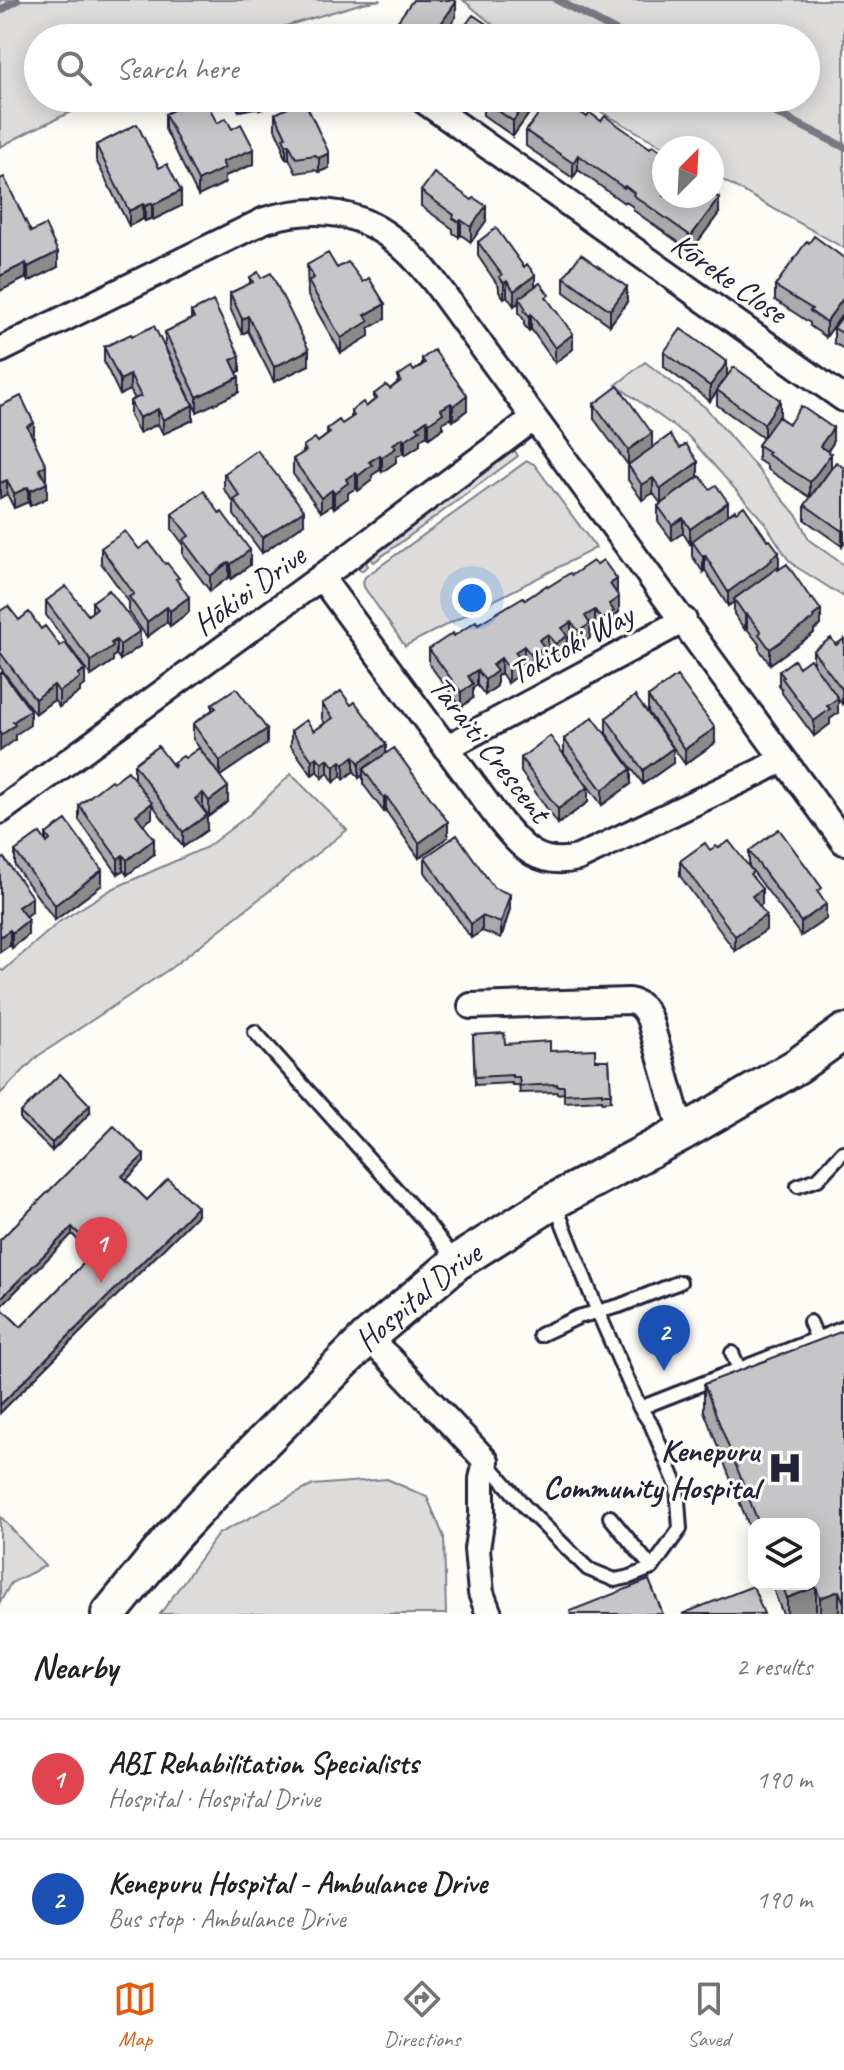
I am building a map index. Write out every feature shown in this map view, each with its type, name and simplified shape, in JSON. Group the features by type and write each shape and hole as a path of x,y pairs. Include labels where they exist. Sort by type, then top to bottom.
{"street":[{"name":"Kōreke Close","path":"440,112 844,399"},
{"path":"0,350 243,229 282,215 318,211 348,216 389,234 411,252 434,281 844,842"},
{"name":"Hōkioi Drive","path":"0,811 534,418"},
{"name":"Taraiti Crescent","path":"321,577 513,838 536,855 560,861 591,853 783,759"},
{"name":"Tokitoki Way","path":"446,748 684,620"},
{"path":"471,1006 629,1001 639,1004 650,1021 682,1133"},
{"name":"Hospital Drive","path":"109,1614 172,1537 367,1338 457,1262 554,1201 682,1133 797,1066 844,1032"},
{"path":"367,1338 486,1461 477,1549 481,1593 489,1614"}],"lane":[{"path":"255,1032 430,1227 457,1262"},
{"path":"798,1186 818,1179 843,1152"},
{"path":"486,1461 526,1508 588,1569 615,1580 652,1568 680,1529 677,1486 598,1312 554,1201"},
{"path":"540,1335 578,1317 619,1306 680,1282"},
{"path":"810,1322 817,1339"},
{"path":"640,1408 844,1328"},
{"path":"732,1353 739,1369"},
{"path":"610,1517 652,1568"}],"shaded area":[{"path":"0,0 381,0 292,24 24,24 24,112 71,112 0,147"},
{"path":"463,0 844,0 844,248 724,181 724,136 652,136 652,140 601,112 820,112 820,24 492,24"},
{"path":"645,362 706,408 798,517 809,540 844,565 844,597 788,559 765,523 689,437 616,385"},
{"path":"514,450 518,456 374,562 371,558 366,562 368,566 361,571 357,565"},
{"path":"527,461 534,464 596,548 405,646 364,587 365,577"},
{"path":"291,774 347,830 171,968 38,1056 0,1094 0,969 3,971 59,922 112,889 207,847 250,814"},
{"path":"387,1479 427,1497 444,1537 446,1614 160,1614 218,1534 313,1485"},
{"path":"0,1516 45,1566 11,1583 0,1602"}],"building":[{"path":"413,0 456,2 441,24 396,24"},
{"path":"473,15 486,24 466,24"},
{"path":"212,112 217,123 226,118 232,129 241,124 254,149 222,162 225,168 198,181 165,114"},
{"path":"310,112 329,153 319,158 315,155 296,158 283,138 286,137 275,114"},
{"path":"500,112 519,112 513,121"},
{"path":"540,112 580,112 587,117 590,113 601,121 605,116 650,148 652,146 652,208 712,208 691,236 578,155 573,163 526,131"},
{"path":"137,124 159,168 167,164 181,191 153,205 143,204 129,211 96,145"},
{"path":"434,173 472,200 474,198 486,206 471,227 453,218 454,215 421,191"},
{"path":"4,177 31,232 45,225 58,252 0,276 0,179"},
{"path":"496,228 524,267 527,264 535,275 514,291 507,281 504,283 499,277 502,275 478,242"},
{"path":"814,236 844,258 844,297 826,322 810,311 812,309 775,286 807,241 809,243"},
{"path":"328,253 337,268 348,262 363,282 369,278 385,304 365,315 369,321 341,338 308,281 314,278 307,265"},
{"path":"581,254 627,287 610,310 564,277"},
{"path":"258,272 261,278 271,273 309,350 274,367 248,316 242,319 230,293 253,282 250,277"},
{"path":"540,283 549,295 546,297 573,334 555,348 531,314 529,316 524,310 519,298"},
{"path":"213,301 240,356 231,360 239,377 197,397 165,332 194,318 191,312"},
{"path":"844,314 844,334 834,328"},
{"path":"154,326 193,405 163,420 158,409 139,418 130,401 141,396 130,375 120,380 104,347"},
{"path":"681,329 727,362 710,386 664,352"},
{"path":"434,350 467,395 453,406 451,403 441,409 443,413 417,427 420,430 393,444 396,448 369,462 372,465 358,476 356,473 334,493 332,490 321,498 293,459 306,451 303,446 315,438 318,442 330,433 327,429 339,420 342,424 354,416 351,411 363,402 366,407 377,398 374,394 386,385 390,389 401,381 398,376 411,367 414,371 425,363 422,359"},
{"path":"734,367 780,400 764,424 717,390"},
{"path":"618,386 652,433 628,450 594,404"},
{"path":"21,396 34,423 27,426 46,465 39,469 47,483 14,494 7,480 0,483 0,406"},
{"path":"801,406 833,428 820,446 831,454 810,482 758,445 778,417 789,424"},
{"path":"670,435 680,448 686,444 698,462 661,489 653,478 642,485 628,465"},
{"path":"257,450 304,510 262,538 234,500 240,496 224,474"},
{"path":"836,462 844,468 842,531 805,505"},
{"path":"700,476 710,489 716,485 728,502 690,529 683,518 672,525 658,506"},
{"path":"204,491 250,550 210,576 183,540 189,536 172,514"},
{"path":"744,506 779,552 728,592 705,555 703,557 692,541"},
{"path":"125,531 139,549 149,542 179,578 176,579 189,597 170,611 167,607 147,622 129,597 134,594 101,548"},
{"path":"603,560 617,579 610,584 619,597 609,604 614,611 602,620 595,610 585,616 590,624 579,631 571,622 562,628 567,636 555,644 548,634 539,640 544,647 532,656 524,646 515,652 520,659 508,668 501,658 492,665 497,671 485,680 477,670 468,676 473,684 461,692 429,649 453,633 454,636 476,621 478,624 523,597 525,600 593,561 596,565"},
{"path":"787,564 821,610 770,649 759,634 761,632 734,599"},
{"path":"66,586 88,615 97,608 92,602 109,590 140,631 120,645 116,640 111,643 113,646 91,661 46,601"},
{"path":"8,606 19,620 29,612 41,629 45,626 60,646 65,643 85,670 78,674 80,678 59,692 54,685 35,699 0,652 0,611"},
{"path":"831,638 836,645 844,639 842,689 813,651"},
{"path":"810,659 838,698 827,706 830,709 814,721 779,671 794,660 799,667"},
{"path":"2,672 30,710 0,736 0,674"},
{"path":"677,676 715,728 685,749 648,697"},
{"path":"236,688 267,729 220,761 193,724 216,708 212,704"},
{"path":"341,691 351,705 355,702 386,744 359,763 354,756 334,767 328,759 322,763 317,757 312,760 291,731 306,720 314,731 333,718 322,704"},
{"path":"635,696 673,748 643,770 606,718"},
{"path":"593,717 631,769 602,790 564,739"},
{"path":"550,736 588,787 558,809 521,758"},
{"path":"158,746 174,767 173,763 199,748 228,787 209,801 203,793 195,799 207,815 183,832 134,764"},
{"path":"394,748 448,822 419,843 363,769"},
{"path":"128,771 152,803 136,815 154,839 127,860 123,855 118,859 79,805"},
{"path":"66,820 102,870 55,905 15,851 40,833 47,843 50,840 46,834"},
{"path":"779,829 822,888 817,891 826,904 801,922 749,851"},
{"path":"457,835 494,888 510,894 501,923 482,916 471,924 425,857"},
{"path":"729,841 762,889 752,896 766,915 735,936 680,861 705,843 710,850"},
{"path":"4,858 32,897 18,907 28,920 12,933 10,930 0,937 0,861"},
{"path":"504,1033 505,1044 550,1041 550,1051 595,1049 595,1060 609,1060 611,1094 564,1094 564,1086 557,1084 520,1086 519,1077 512,1075 475,1077 473,1035"},
{"path":"60,1074 90,1105 52,1143 20,1113"},
{"path":"114,1126 144,1155 122,1176 147,1200 168,1179 197,1207 0,1405 0,1307 21,1327 96,1251 72,1227 0,1299 0,1240"},
{"name":"Kenepuru Community Hospital","path":"843,1331 844,1603 839,1591 820,1598 817,1590 820,1590 820,1518 757,1518 704,1384"},
{"path":"649,1580 663,1614 571,1614 570,1611"},
{"path":"748,1588 755,1590 764,1614 682,1614"},
{"name":"Kenepuru Community Hospital","path":"784,1590 808,1590 787,1598"}],"waterway":[{"path":"0,11 17,0"},
{"path":"557,0 602,24"},
{"path":"774,112 844,147"}],"place":[{"name":"ABI Rehabilitation Specialists","path":"101,1283"},
{"name":"Kenepuru Hospital - Ambulance Drive","path":"664,1371"},
{"name":"Kenepuru Community Hospital","path":"785,1468"}]}
